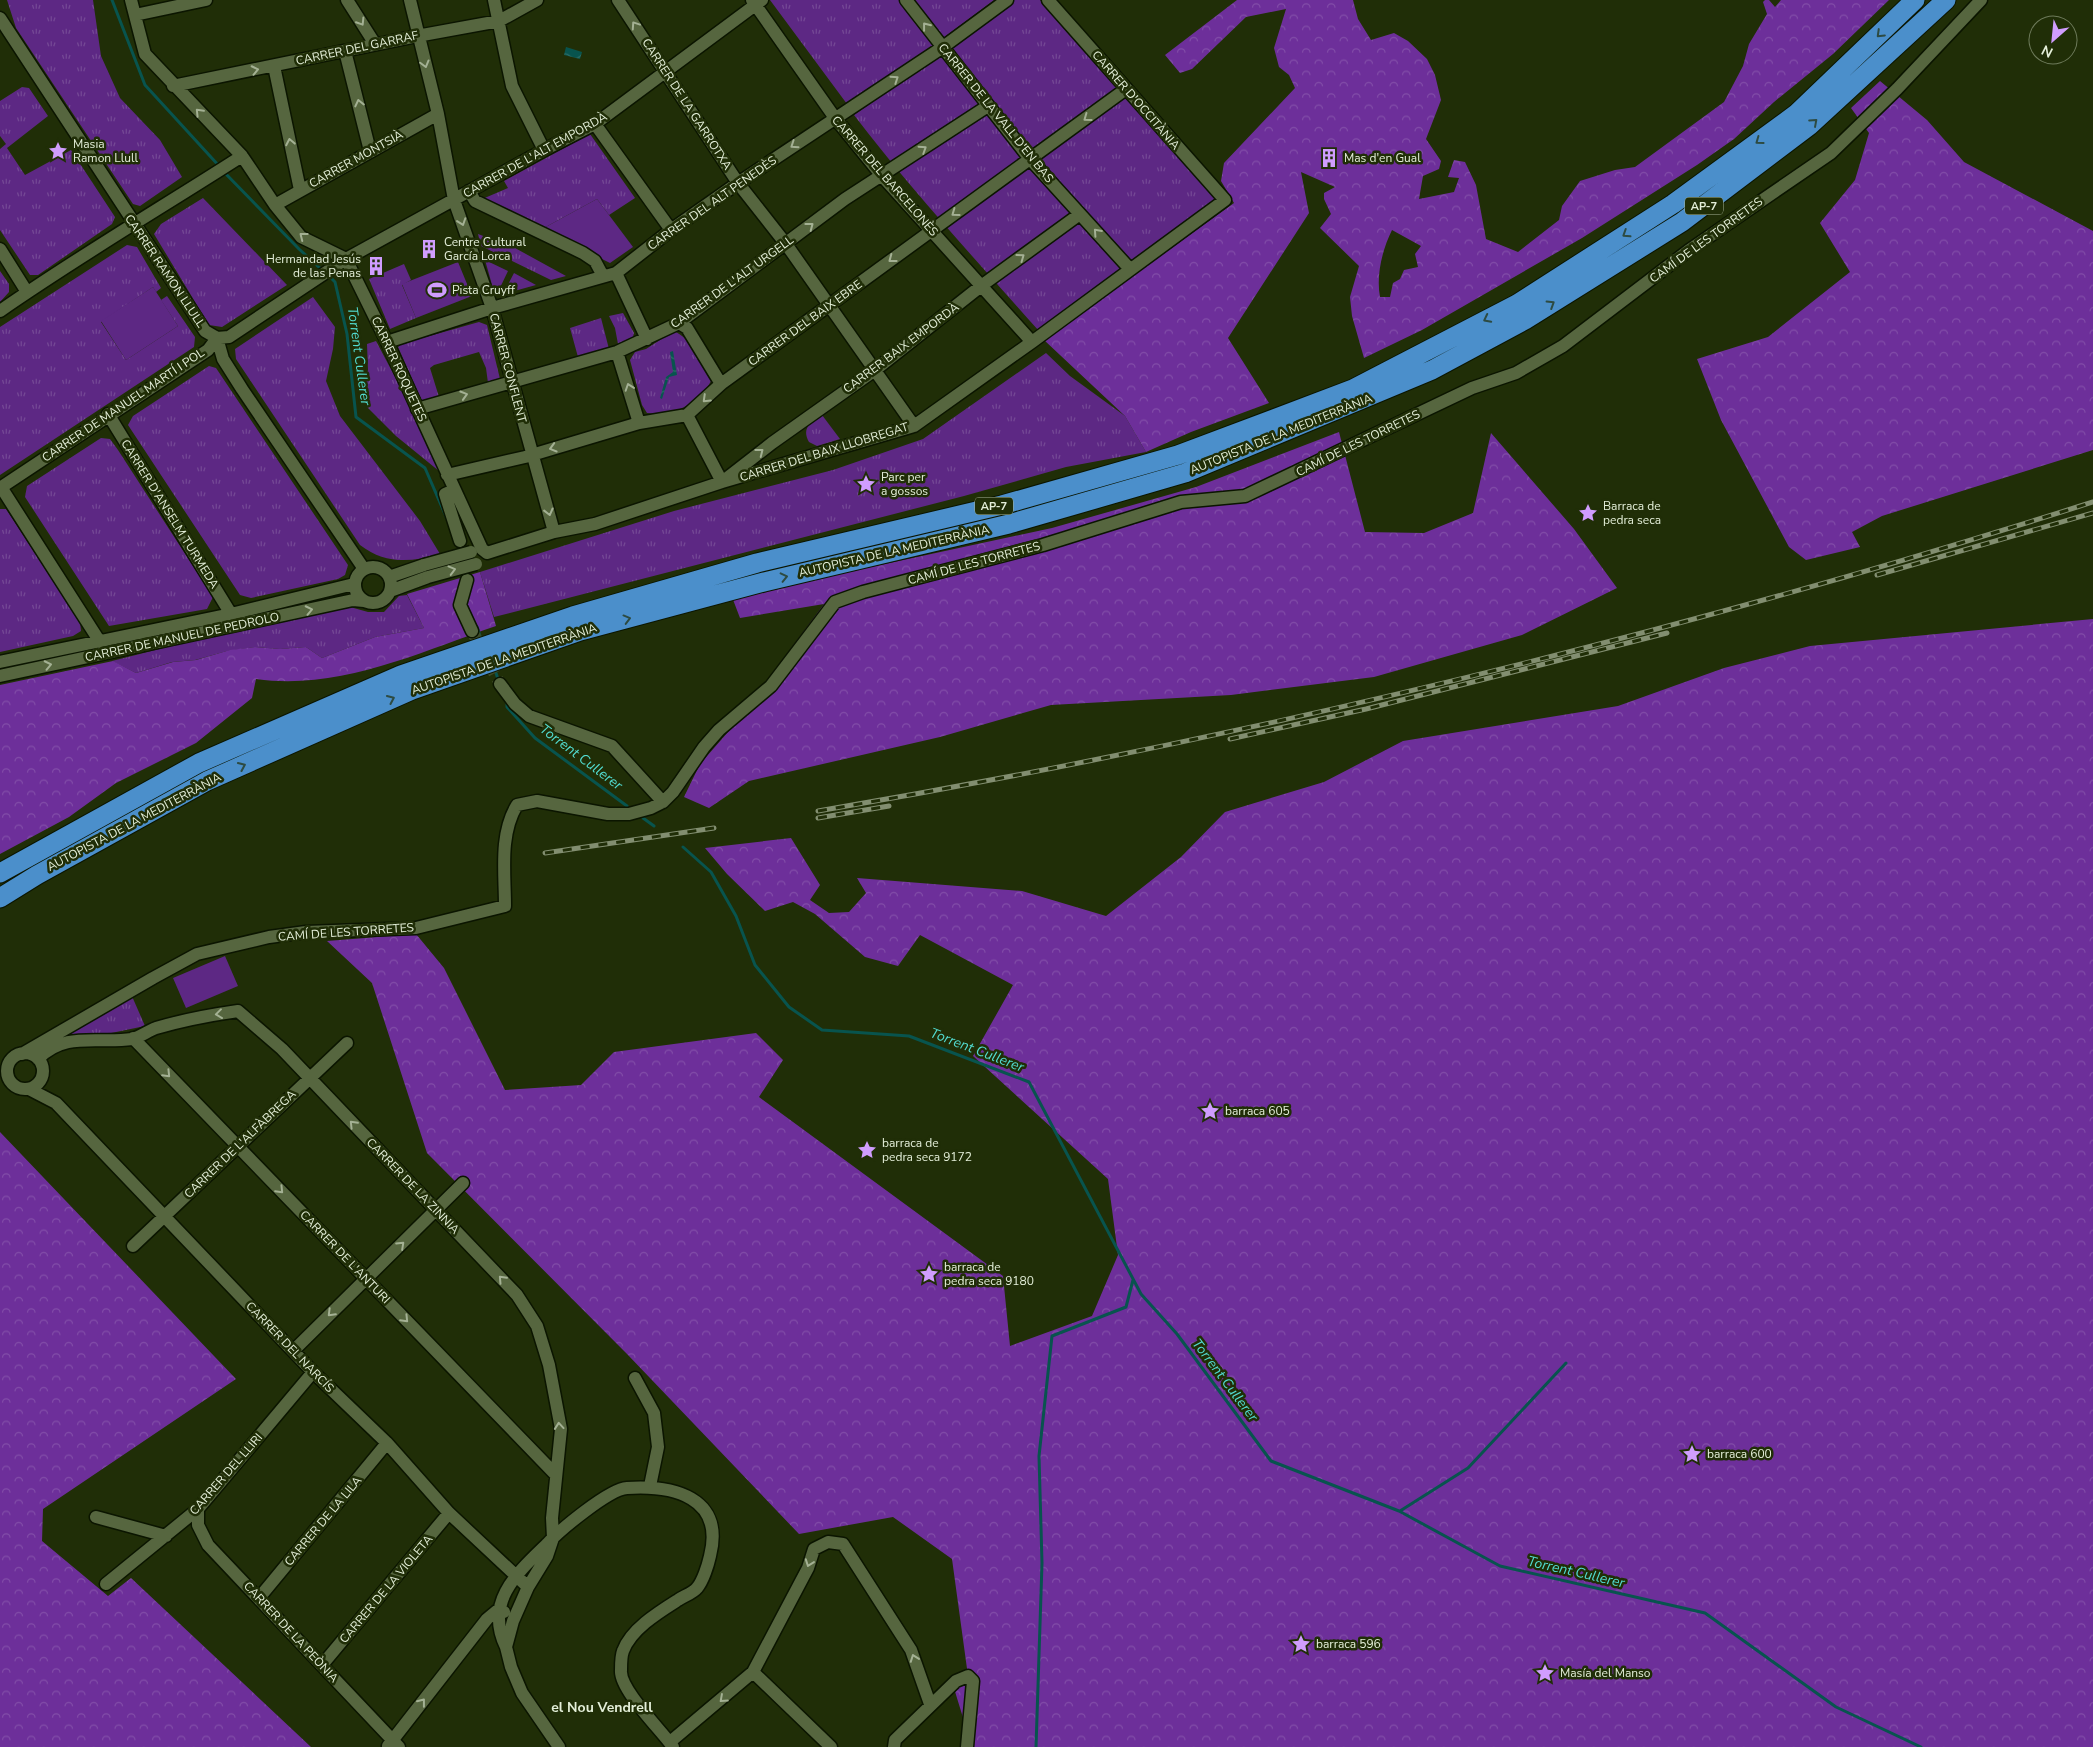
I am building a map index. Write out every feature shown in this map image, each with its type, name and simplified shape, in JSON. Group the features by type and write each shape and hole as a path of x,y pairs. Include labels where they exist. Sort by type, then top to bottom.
{"highway":[{"name":"AUTOPISTA DE LA MEDITERRÀNIA","path":"0,873 199,763 401,676 573,616 757,563 1002,505 1178,455 1353,389 1517,304 1673,204 1796,114 1916,0"},
{"name":"AUTOPISTA DE LA MEDITERRÀNIA","path":"0,898 37,875 207,782 412,690 580,631 764,582 1009,524 1185,473 1432,370 1525,320 1682,222 1809,126 1946,0"}],"street":[{"path":"131,0 145,54 173,86 242,156 275,205 301,237 346,259"},
{"path":"135,15 206,0"},
{"path":"347,0 375,44"},
{"name":"CARRER CONFLENT","path":"410,0 417,36 438,114 454,200 492,308 554,532"},
{"path":"494,0 512,86 544,150"},
{"name":"CARRER DEL GARRAF","path":"173,86 375,44 499,22 537,0"},
{"name":"CARRER DE LA GARROTXA","path":"618,0 738,182 786,244 914,426"},
{"name":"CARRER DE LA VALL D'EN BAS","path":"906,0 1030,159 1129,268"},
{"name":"CARRER DEL ALT PENEDÈS","path":"616,274 671,230 738,182 942,47 1007,0"},
{"name":"CARRER D'OCCITÀNIA","path":"1048,0 1224,200"},
{"name":"CAMÍ DE LES TORRETES","path":"0,1062 18,1055 197,954 269,936 306,932 416,928 506,906 504,846 509,819 520,804 537,801 608,814 629,814 663,802 673,792 704,747 771,686 835,602 862,592 1034,547 1181,502 1244,496 1472,388 1516,373 1563,346 1688,251 1831,153 1982,0"},
{"name":"CARRER DE L'ALT EMPORDÀ","path":"346,259 595,124 667,72 756,2"},
{"name":"CARRER DEL BARCELONÈS","path":"756,2 835,118 882,176 1032,342"},
{"name":"CARRER RAMON LLULL","path":"0,18 204,331 217,338 223,359 242,389 364,569"},
{"path":"345,51 370,151"},
{"path":"274,66 300,190"},
{"name":"CARRER DEL BAIX EBRE","path":"686,415 721,384 1126,89"},
{"name":"CARRER DE L'ALT URGELL","path":"418,409 511,380 617,352 679,323 846,199 988,106"},
{"name":"CARRER MONTSIÀ","path":"275,205 438,114"},
{"path":"595,124 671,230"},
{"path":"0,311 27,292 107,243 133,223 242,156"},
{"path":"470,191 475,201 583,253 595,261 602,276"},
{"name":"CARRER DEL BAIX LLOBREGAT","path":"483,552 554,532 595,524 722,482 914,426 1032,342 1129,268 1224,200"},
{"name":"CARRER BAIX EMPORDÀ","path":"722,482 772,443 875,370 982,286 1080,214"},
{"path":"0,249 27,292"},
{"name":"CARRER DE MANUEL MARTÍ I POL","path":"1,488 108,414 208,350 217,338 229,337 346,259"},
{"name":"CARRER ROQUETES","path":"346,259 387,342 483,552"},
{"path":"387,342 492,308 602,276 616,274 647,338"},
{"path":"679,323 687,328 721,384"},
{"path":"617,352 640,423"},
{"name":"CARRER D'ANSELM TURMEDA","path":"108,414 231,614"},
{"path":"447,475 532,454 640,423 686,415 722,482"},
{"path":"1,488 100,642"},
{"path":"454,490 445,494 460,541"},
{"path":"389,577 476,564 483,552"},
{"path":"390,591 389,577 381,569 375,567 364,569 359,573 354,584 356,594 364,601 379,603 390,591 426,571"},
{"path":"467,580 460,605 472,631"},
{"name":"CARRER DE MANUEL DE PEDROLO","path":"0,662 231,614 354,584"},
{"name":"CARRER DE MANUEL DE PEDROLO","path":"0,676 354,600 364,601"},
{"path":"500,684 515,704 529,716 612,746 663,802"},
{"name":"CARRER DE LA ZINNIA","path":"38,1059 57,1044 72,1041 133,1038 154,1029 200,1016 238,1012 282,1049 518,1296 537,1326 548,1365 561,1429 552,1518 552,1538 547,1556 528,1587 515,1616 506,1647"},
{"name":"CARRER DE L'ANTURI","path":"133,1038 556,1475"},
{"name":"CARRER DE L'ALFÀBREGA","path":"133,1246 347,1043"},
{"path":"31,1054 38,1059 42,1068 42,1077 35,1086 29,1089 20,1088 6,1082 8,1067 18,1055 31,1054"},
{"name":"CARRER DEL NARCÍS","path":"42,1077 56,1103 313,1372 387,1444 449,1513 528,1587"},
{"name":"CARRER DEL NARCÍS","path":"29,1089 56,1103"},
{"path":"294,1350 437,1211 463,1183"},
{"name":"CARRER DEL LLIRI","path":"106,1584 198,1509 313,1372"},
{"path":"635,1378 654,1413 658,1447 650,1486"},
{"name":"CARRER DE LA LILA","path":"258,1598 387,1444"},
{"path":"542,1460 549,1458 559,1451"},
{"path":"392,1745 488,1619 499,1609 514,1575 552,1538 586,1510 623,1488 650,1486 672,1489 686,1494 704,1510 713,1531 713,1545 698,1588 668,1606 633,1634 622,1651 621,1673 634,1700 672,1745 753,1672 808,1568 814,1549 828,1542 843,1544 911,1650 930,1704"},
{"name":"CARRER DE LA PEÒNIA","path":"198,1509 198,1525 208,1545 322,1665 392,1745"},
{"name":"CARRER DE LA VIOLETA","path":"322,1665 449,1513"},
{"path":"96,1517 166,1536"},
{"path":"499,1609 510,1616 515,1616"},
{"path":"499,1609 501,1636 522,1693 560,1747"},
{"path":"753,1672 831,1747"},
{"path":"894,1747 895,1740 930,1704 944,1694 956,1681 968,1676 973,1681 974,1695 967,1747"}],"green space":[{"path":"7,0 93,0 101,56 120,98 160,140 182,177 140,206 133,204 16,28"},
{"path":"770,0 899,0 933,46 847,104"},
{"path":"914,0 994,0 943,38"},
{"path":"1014,0 1040,0 1218,200 1039,331 921,198 854,115 952,47"},
{"path":"1237,0 1353,0 1358,19 1371,40 1394,33 1408,41 1427,59 1435,75 1441,100 1426,139 1441,161 1439,169 1423,176 1419,199 1454,192 1459,178 1448,177 1454,160 1465,162 1476,185 1486,239 1518,252 1559,220 1562,206 1580,181 1615,170 1635,167 1724,102 1743,66 1749,44 1767,14 1763,2 1765,0 1769,0 1775,7 1781,0 1889,0 1833,54 1774,102 1734,139 1697,165 1582,238 1422,330 1364,358 1352,316 1350,297 1359,266 1320,228 1331,214 1324,199 1324,193 1335,187 1301,172 1309,213 1228,338 1269,403 1191,432 1146,452 1125,416 1044,340 1234,203 1221,181 1224,163 1295,88 1289,75 1279,67 1274,48 1286,9 1246,17 1192,69 1180,73 1165,55","holes":["1392,230 1421,246 1415,254 1418,267 1404,270 1400,279 1393,283 1390,297 1380,297 1381,263 1385,246"]},
{"path":"1880,81 1927,120 1964,162 2093,231 2093,450 1882,516 1852,532 1860,547 1806,560 1789,547 1721,420 1697,359 1768,337 1850,272 1820,223 1855,180 1869,133 1851,108"},
{"path":"22,87 29,88 48,116 7,148 25,175 71,150 115,217 112,224 38,275 30,275 0,230 0,149 6,144 0,136 0,101"},
{"path":"590,134 635,198 609,215 597,199 542,229 480,200 508,188 504,181"},
{"path":"203,198 287,285 222,327 209,325 154,234 161,224"},
{"path":"597,199 633,247 610,263 542,229"},
{"path":"478,234 515,248 566,276 551,280 481,246"},
{"path":"127,245 137,247 161,288 156,292 153,287 101,322 126,360 178,326 161,300 167,296 195,337 194,347 0,475 0,327"},
{"path":"485,260 508,271 497,294 494,292"},
{"name":"Pista Cruyff","path":"458,262 472,296 416,318 402,284"},
{"path":"404,264 411,280 402,285 416,318 390,329 369,279"},
{"path":"0,271 9,284 9,292 0,302"},
{"path":"514,273 536,285 503,294"},
{"path":"153,287 178,326 126,360 101,321"},
{"path":"313,297 335,327 333,349 326,381 340,416 420,521 440,554 409,560 389,559 379,556 360,545 236,359 235,349"},
{"path":"623,313 634,333 632,340 618,344 615,328 609,316"},
{"path":"601,318 609,349 578,357 570,328"},
{"path":"479,322 487,325 500,379 488,383 486,368 479,352 434,365 430,368 439,397 422,401 398,347 401,344"},
{"path":"674,331 697,352 706,367 711,381 699,396 684,407 666,413 647,413 642,405 630,360 635,352 646,349"},
{"path":"376,341 404,394 439,471 396,436 367,407 362,391 368,370 367,344"},
{"path":"1046,353 1070,376 1125,416 1146,452 1066,467 964,496 494,617 480,572 674,511 833,470 923,439"},
{"path":"209,366 216,368 348,565 345,575 338,579 251,598 240,595 128,425 133,416"},
{"path":"822,415 840,439 817,446 809,442 806,433 808,426"},
{"path":"1339,432 1365,532 1424,533 1473,513 1491,433 1574,529 1617,588 1522,635 1374,677 1231,695 1051,705 940,737 749,781 709,808 684,797 700,764 735,724 824,604 740,618 732,597 1052,528 1196,487"},
{"path":"101,438 110,439 118,450 213,597 207,609 109,626 25,497 27,486"},
{"path":"0,509 6,509 80,622 81,631 73,636 0,652"},
{"path":"480,572 496,626 379,667 348,674 318,679 287,681 256,679 252,698 196,743 116,783 69,817 0,854 0,685 113,661 136,673 173,662 196,660 230,650 255,647 280,649 306,647 322,658 375,637 424,628 407,594"},
{"path":"407,595 424,628 375,637 322,658 306,647 280,649 255,647 227,651 195,660 172,662 136,673 112,661 211,636 350,607 368,612 384,612 399,596"},
{"path":"2093,619 2093,1747 972,1747 953,1685 968,1676 952,1559 893,1517 799,1534 628,1355 427,1153 372,983 327,941 416,934 444,968 505,1090 581,1085 614,1052 756,1033 783,1060 759,1097 1003,1276 1010,1346 1092,1316 1118,1255 1108,1179 973,1056 1013,985 920,935 898,966 865,957 815,914 793,902 765,911 727,874 705,848 791,838 820,885 810,900 829,913 849,912 866,893 857,878 1022,891 1106,916 1181,857 1225,812 1324,782 1403,741 1618,706 1724,668 1810,646"},
{"path":"225,956 238,986 186,1008 173,978"},
{"path":"131,994 145,1026 68,1042 67,1027"},
{"path":"0,1132 236,1379 43,1509 42,1541 108,1596 131,1578 311,1747 0,1747"}],"water":[{"path":"566,47 582,52 580,59 564,55"},
{"path":"673,351 677,375 669,377 662,399 660,398 666,377 673,372 670,352"}],"waterway":[{"name":"Torrent Cullerer","path":"112,0 145,85 220,167"},
{"name":"Torrent Cullerer","path":"224,172 322,270"},
{"name":"Torrent Cullerer","path":"327,274 335,282 347,334 356,417 425,468 448,521"},
{"name":"Torrent Cullerer","path":"477,627 480,636"},
{"name":"Torrent Cullerer","path":"496,673 499,682"},
{"name":"Torrent Cullerer","path":"507,701 507,707 535,738 627,806"},
{"name":"Torrent Cullerer","path":"643,818 654,826"},
{"name":"Torrent Cullerer","path":"683,847 711,872 736,916 755,965 789,1007 822,1030 909,1036 1029,1082 1141,1294 1177,1334 1271,1461 1399,1511 1500,1566 1705,1613 1836,1707 1921,1747"},
{"path":"1036,1747 1042,1563 1039,1456 1052,1336 1126,1307 1133,1280"},
{"path":"1400,1511 1468,1468 1566,1363"}],"tunnel":[{"path":"472,631 500,684"}],"railway":[{"path":"818,811 1141,750 1461,679 1779,596 2093,502"},
{"path":"1877,575 2093,513"},
{"path":"1230,739 1366,709 1667,633"},
{"path":"818,818 889,806"},
{"path":"545,853 714,828"}],"place":[{"name":"Masia Ramon Llull","path":"58,151"},
{"name":"Mas d'en Gual","path":"1329,158"},
{"name":"Centre Cultural García Lorca","path":"429,249"},
{"name":"Hermandad Jesús de las Penas","path":"376,266"},
{"name":"Pista Cruyff","path":"437,290"},
{"name":"Parc per a gossos","path":"866,484"},
{"name":"Barraca de pedra seca","path":"1588,513"},
{"name":"barraca 605","path":"1210,1111"},
{"name":"barraca de pedra seca 9172","path":"867,1150"},
{"name":"barraca de pedra seca 9180","path":"929,1274"},
{"name":"barraca 600","path":"1692,1454"},
{"name":"barraca 596","path":"1301,1644"},
{"name":"Masía del Manso","path":"1545,1673"}],"district":[{"name":"el Nou Vendrell","path":"602,1707"}]}
